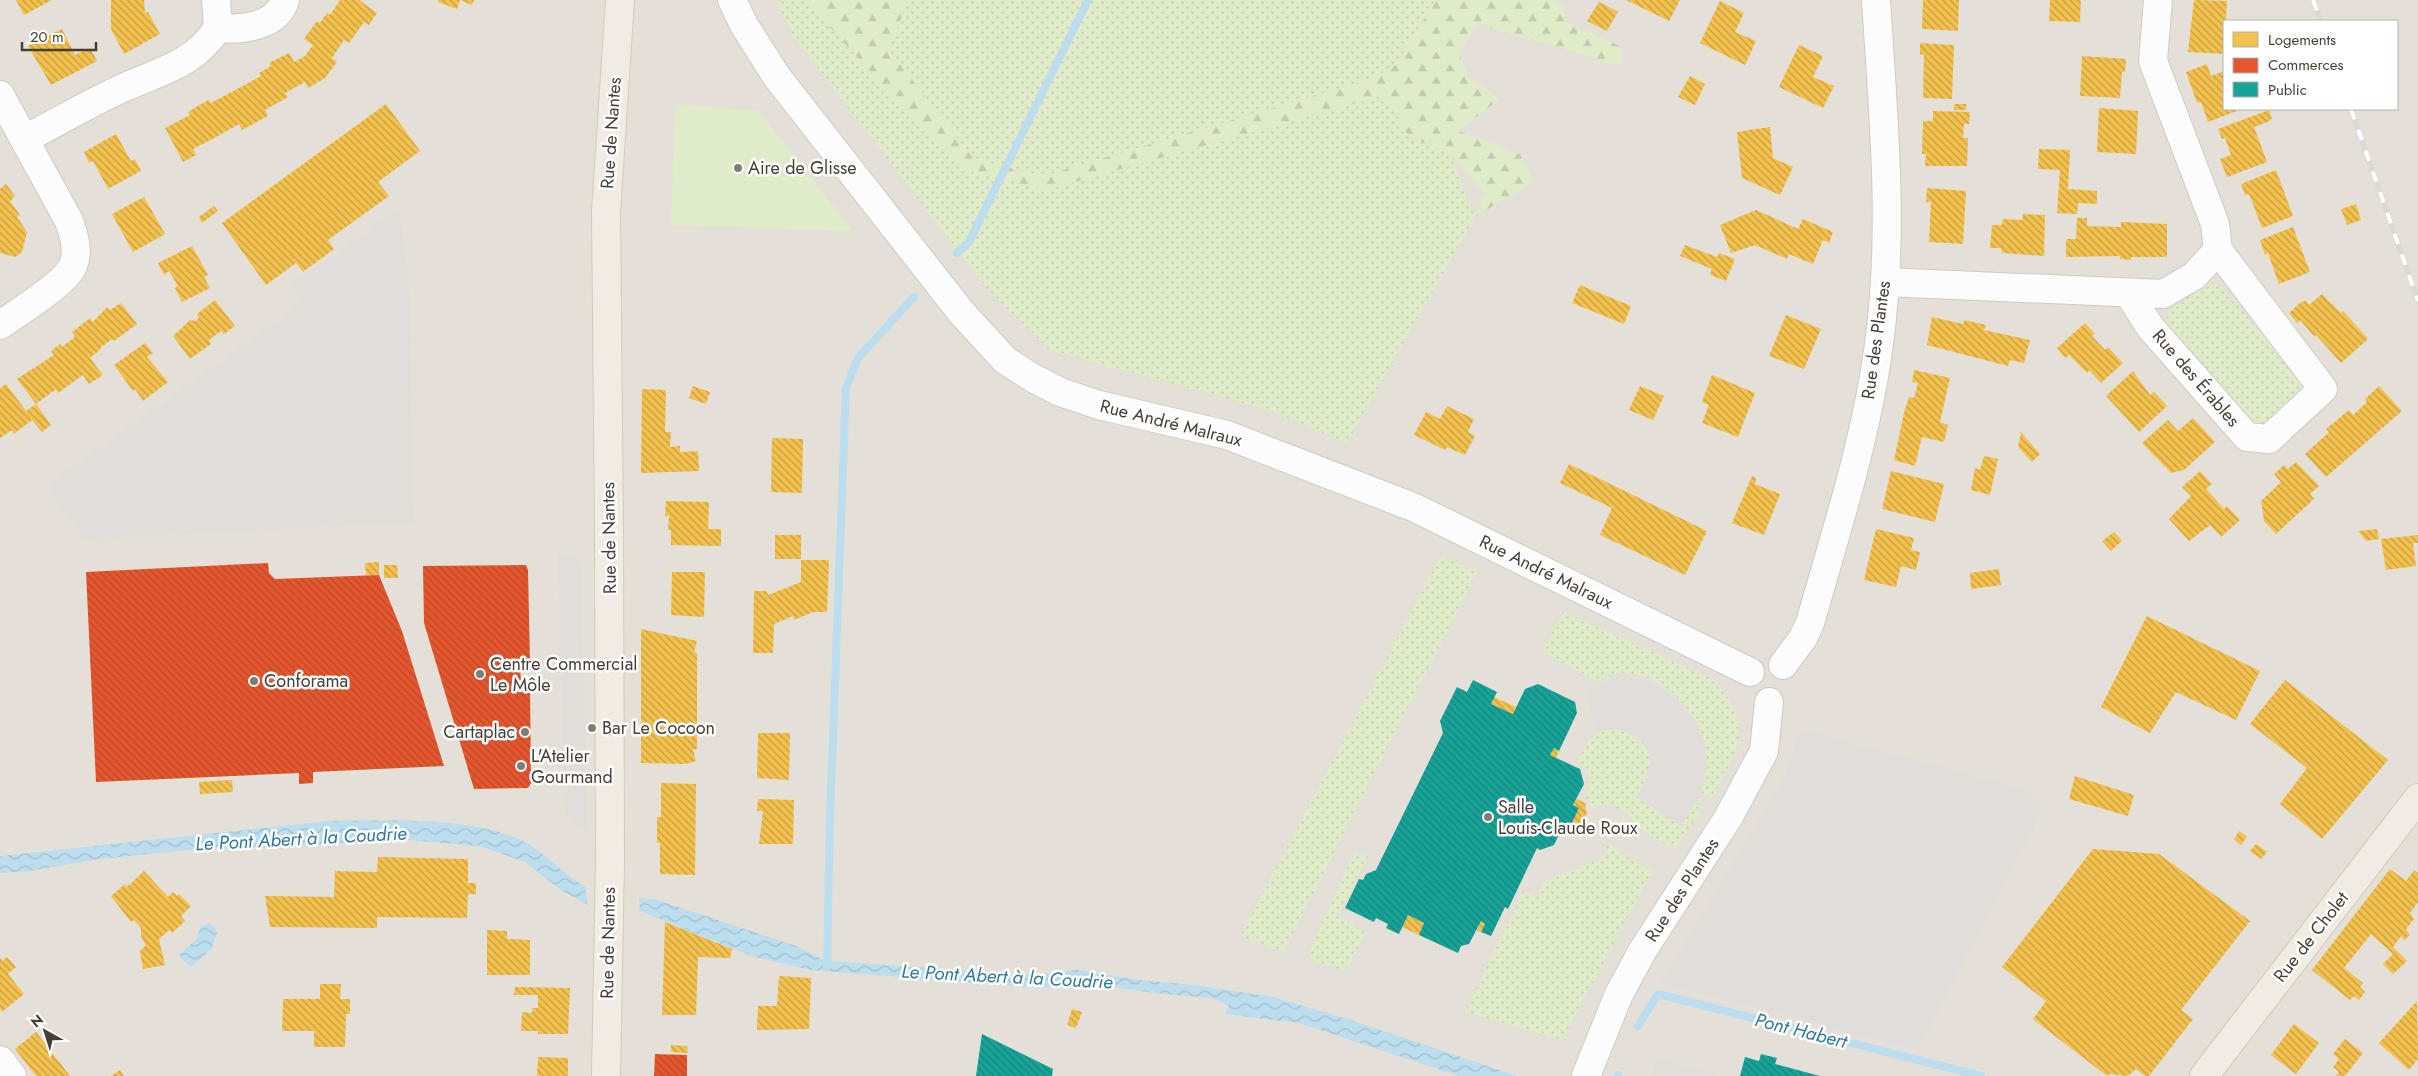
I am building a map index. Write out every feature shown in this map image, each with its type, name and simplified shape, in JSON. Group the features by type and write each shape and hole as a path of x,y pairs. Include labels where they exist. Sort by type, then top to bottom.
{"main road":[{"name":"Rue de Nantes","path":"606,1076 610,793 606,212 620,0"},
{"name":"Rue de Cholet","path":"2204,1076 2418,798"}],"street":[{"path":"26,139 125,87 181,64 198,52 218,28 216,0"},
{"path":"218,28 236,30 250,28 267,21 283,6 285,0"},
{"name":"Rue André Malraux","path":"732,0 744,25 777,77 961,312 1005,360 1060,392 1099,405 1188,424 1252,443 1413,507 1750,672"},
{"name":"Rue des Plantes","path":"1783,666 1803,638 1810,623 1855,465 1880,337 1888,240 1876,0"},
{"path":"1885,282 2163,294 2194,276 2218,250 2215,224 2153,61 2158,0"},
{"path":"0,95 69,220 75,237 76,249 73,267 59,282 0,325"},
{"name":"Rue des Érables","path":"2129,294 2150,327 2247,437 2269,439 2323,389 2218,250"},
{"path":"1772,661 1783,666 1791,681 1789,689 1784,696 1777,701 1769,702 1756,698 1749,686 1750,672 1760,662 1772,661"},
{"name":"Rue des Plantes","path":"1586,1076 1619,994 1643,950 1728,818 1764,750 1769,702"},
{"path":"0,1060 12,1076"}],"shaded area":[{"path":"0,0 2418,0 2418,1076 0,1076"},
{"path":"399,209 409,281 413,522 86,539 45,487 303,302 292,284"},
{"path":"558,552 581,561 587,831 565,813"},
{"path":"1629,676 1657,685 1682,704 1697,727 1706,751 1703,786 1682,827 1637,797 1649,774 1649,752 1640,738 1616,729 1597,731 1586,693 1613,678"},
{"path":"1800,729 2026,790 2041,814 1917,1051 1661,983 1784,778"},
{"path":"1658,1058 1720,1076 1652,1076"}],"green space":[{"path":"775,0 1436,0 1396,65 1409,137 1449,153 1475,217 1347,443 1272,411 1050,350 989,291 795,39"},
{"path":"805,0 908,0 889,50 974,159 1043,176 1374,78 1396,65 1436,0 1556,0 1565,7 1564,21 1622,47 1621,66 1478,24 1459,53 1468,76 1500,99 1458,131 1520,154 1533,182 1475,217 1485,193 1449,153 1409,137 1385,95 1046,190 960,169"},
{"name":"Aire de Glisse","path":"676,104 758,111 853,231 671,225"},
{"path":"2209,281 2220,286 2301,377 2302,385 2297,399 2270,426 2251,426 2165,327 2168,313 2200,283"},
{"path":"1441,555 1477,573 1283,952 1240,936"},
{"path":"1563,612 1711,678 1723,690 1736,713 1739,739 1732,760 1712,799 1700,792 1706,772 1706,751 1700,730 1690,711 1675,695 1657,682 1637,675 1616,673 1596,682 1542,651"},
{"path":"1616,728 1641,741 1650,755 1647,773 1637,798 1682,827 1694,803 1701,811 1675,849 1639,829 1628,814 1608,804 1591,808 1589,800 1584,798 1590,784 1584,766 1577,762 1588,742 1595,734"},
{"path":"1609,844 1652,872 1562,1040 1465,1012 1523,891 1538,897 1545,881 1598,860"},
{"path":"1354,852 1368,857 1338,916 1366,933 1348,967 1342,970 1310,959 1309,952"}],"water":[{"name":"Le Pont Abert à la Coudrie","path":"329,821 428,822 479,827 502,833 532,846 569,876 585,886 588,905 561,890 525,862 480,846 394,839 269,848 207,848 100,859 30,871 0,873 0,856"},
{"name":"Le Pont Abert à la Coudrie","path":"639,898 654,899 688,910 796,946 829,961 1017,974 1078,970 1139,980 1194,985 1273,997 1354,1021 1517,1076 1459,1076 1299,1023 1225,1014 1229,1005 1211,998 1154,993 1087,983 1040,988 811,970 754,957 640,911"},
{"path":"209,923 215,927 217,933 212,948 191,968 179,955 197,939 200,928"}],"building: Logements":[{"path":"16,0 52,0 24,15"},
{"path":"111,0 144,0 145,13 148,12 160,34 124,54 111,29"},
{"path":"340,0 359,0 377,13 369,25 364,22 349,43 344,40 332,58 337,62 325,78 308,88 305,82 285,93 288,97 265,110 268,116 242,130 239,124 193,149 196,155 183,162 165,128 190,115 188,112 199,105 209,100 211,103 261,76 259,73 271,66 269,63 289,53 294,62 305,56 313,45 304,39 317,21 320,23 327,13 330,15"},
{"path":"438,0 460,0 457,9 438,2"},
{"path":"460,0 474,0 472,5"},
{"path":"1626,0 1680,0 1669,21"},
{"path":"1923,0 1959,0 1958,31 1922,29"},
{"path":"2050,0 2081,0 2080,22 2049,21"},
{"path":"2194,0 2227,1 2226,20 2223,20 2223,54 2188,52"},
{"path":"1720,1 1744,13 1735,32 1756,41 1745,65 1700,43"},
{"path":"1599,2 1618,12 1607,31 1587,21"},
{"path":"62,29 75,55 90,48 97,61 51,85 28,46"},
{"path":"1920,43 1954,45 1952,99 1923,98 1924,55 1920,54"},
{"path":"1799,45 1823,56 1813,77 1834,86 1823,108 1779,87"},
{"path":"2082,56 2126,59 2125,72 2122,72 2120,98 2080,96"},
{"path":"2207,64 2211,76 2223,71 2223,110 2239,110 2208,122 2201,102 2197,103 2186,72"},
{"path":"1690,76 1705,84 1695,105 1678,97"},
{"path":"386,104 420,151 378,182 389,196 328,240 334,249 303,272 296,263 266,285 222,223"},
{"path":"1954,104 1966,104 1966,110 1954,110"},
{"path":"2099,108 2138,111 2136,154 2097,152"},
{"path":"2269,110 2272,118 2270,121 2254,127 2267,162 2227,177 2220,159 2231,155 2225,138 2222,139 2218,129"},
{"path":"1933,111 1970,112 1969,124 1964,124 1963,138 1968,138 1967,166 1925,166 1926,154 1922,154 1923,121 1933,121"},
{"path":"1770,127 1773,158 1793,167 1780,195 1742,178 1737,132"},
{"path":"116,134 131,161 135,159 141,171 108,189 93,161 89,163 84,152"},
{"path":"2039,149 2070,150 2068,189 2097,191 2097,204 2078,203 2077,214 2057,213 2060,170 2038,169"},
{"path":"2276,170 2293,216 2262,228 2249,194 2245,195 2241,184"},
{"path":"6,184 15,196 10,201 20,215 17,217 27,232 22,252 15,257 0,253 0,189"},
{"path":"1927,188 1966,191 1963,244 1929,242 1931,202 1926,202"},
{"path":"144,197 165,234 133,252 112,214"},
{"path":"2356,204 2361,220 2347,225 2341,209"},
{"path":"214,206 218,211 202,223 199,217"},
{"path":"1756,210 1798,229 1803,219 1833,232 1829,243 1823,240 1813,264 1789,254 1787,259 1755,245 1731,253 1720,225"},
{"path":"2023,214 2045,215 2044,256 2002,253 2001,248 1990,248 1992,225 2002,225 2003,219 2022,220"},
{"path":"2077,218 2087,218 2087,226 2121,227 2121,222 2167,224 2167,257 2131,257 2131,260 2120,259 2120,256 2066,257 2066,239 2076,239"},
{"path":"2293,227 2310,272 2279,284 2268,253 2265,255 2260,240"},
{"path":"1685,245 1717,257 1719,253 1735,259 1726,281 1710,275 1712,269 1680,256"},
{"path":"192,246 208,275 204,277 210,288 182,302 175,288 178,286 169,271 164,275 158,263"},
{"path":"1580,285 1631,306 1624,324 1572,303"},
{"path":"2322,294 2341,313 2343,311 2368,339 2341,363 2316,335 2314,336 2300,320 2297,323 2289,313 2301,302 2306,301 2309,305"},
{"path":"215,300 235,326 224,334 221,331 209,340 211,344 190,359 173,336 190,320 195,321 199,318 197,314"},
{"path":"121,303 137,324 114,341 112,339 90,358 103,375 89,384 83,375 58,393 56,389 36,404 17,379 54,355 51,351 60,344 62,347 75,337 72,332 90,318 93,322 107,307 110,310"},
{"path":"1786,315 1821,329 1804,369 1769,356"},
{"path":"1932,317 1963,324 1965,320 1986,325 1984,330 2030,340 2024,363 2010,360 2008,366 1927,345"},
{"path":"2085,323 2095,334 2092,336 2105,350 2108,347 2123,363 2101,383 2089,370 2087,373 2069,355 2065,358 2057,348"},
{"path":"145,343 153,353 147,357 168,382 143,401 135,389 133,391 114,365"},
{"path":"1914,370 1950,378 1940,422 1948,425 1944,442 1922,437 1915,466 1894,460 1904,413 1909,397 1914,398 1918,383 1912,382"},
{"path":"2133,371 2150,395 2154,392 2167,406 2139,432 2106,396"},
{"path":"1712,375 1755,393 1738,437 1702,423 1709,405 1702,402"},
{"path":"6,384 26,411 36,404 51,425 42,432 32,420 14,434 12,430 0,438 0,388"},
{"path":"693,386 710,392 706,404 689,398"},
{"path":"1640,386 1664,396 1653,420 1629,410"},
{"path":"2379,386 2402,411 2326,477 2305,454 2329,432 2326,429 2349,410 2353,415 2367,402 2365,399"},
{"path":"642,389 666,390 665,432 671,432 670,447 680,446 680,452 698,451 699,471 641,473"},
{"path":"1447,406 1474,419 1468,432 1475,436 1465,455 1447,447 1445,450 1414,435 1426,412 1440,419"},
{"path":"2193,418 2215,442 2184,470 2171,473 2142,443 2168,420 2178,431"},
{"path":"2021,432 2040,454 2032,462 2018,447"},
{"path":"772,438 803,439 802,493 771,492"},
{"path":"1984,456 1998,459 1990,495 1971,490 1975,468 1980,470"},
{"path":"2296,462 2319,486 2310,494 2314,499 2276,534 2264,521 2261,501 2281,482 2274,474 2284,465 2288,469"},
{"path":"1569,464 1707,531 1685,575 1600,535 1612,508 1560,483"},
{"path":"1891,471 1944,484 1935,522 1882,509"},
{"path":"2200,471 2212,484 2206,489 2224,509 2227,506 2240,520 2221,537 2210,525 2189,541 2169,519 2191,496 2182,487"},
{"path":"1752,476 1756,478 1755,484 1780,494 1764,535 1732,523"},
{"path":"666,501 709,502 708,529 721,529 721,546 671,545 671,530 668,530 669,516 665,516"},
{"path":"1876,529 1914,538 1911,550 1920,552 1916,570 1901,566 1896,587 1864,580"},
{"path":"2377,529 2379,539 2366,541 2358,531"},
{"path":"2114,532 2122,541 2111,551 2102,541"},
{"path":"775,535 801,535 801,559 775,559"},
{"path":"2418,535 2418,543 2413,543 2416,566 2386,570 2381,539"},
{"path":"801,560 829,560 827,612 813,612 794,620 793,616 774,624 773,653 753,653 754,591 767,591 768,595 801,582"},
{"path":"379,562 379,575 366,575 365,563"},
{"path":"384,565 397,565 398,578 384,578"},
{"path":"1999,569 2001,585 1971,589 1970,573"},
{"path":"672,572 705,572 704,617 671,615"},
{"path":"2147,616 2260,671 2236,720 2176,692 2150,733 2101,707"},
{"path":"641,629 697,641 694,652 697,653 697,749 693,750 696,761 686,764 641,763"},
{"path":"2285,680 2388,760 2322,839 2280,804 2307,768 2250,724"},
{"path":"1494,697 1516,707 1513,714 1491,704"},
{"path":"758,733 790,733 789,780 757,778"},
{"path":"1554,748 1559,751 1556,758 1550,755"},
{"path":"2075,776 2134,795 2128,816 2069,799"},
{"path":"232,780 233,792 200,794 199,782"},
{"path":"661,783 696,784 695,875 660,874 660,843 657,843 657,817 661,817"},
{"path":"758,799 794,800 793,844 759,844 763,811 757,811"},
{"path":"1577,799 1585,803 1587,813 1578,833 1570,835 1561,831 1561,829 1563,826 1569,829 1579,808 1573,805"},
{"path":"2239,831 2247,837 2241,845 2234,839"},
{"path":"2256,844 2267,852 2261,859 2250,851"},
{"path":"2093,849 2159,854 2250,921 2181,1010 2193,1019 2149,1076 2145,1076 2136,1069 2128,1076 2109,1074 2107,1076 2033,1019 2046,1001 2002,967"},
{"path":"378,857 468,859 468,883 476,883 476,894 468,894 467,918 377,917 377,928 270,927 265,896 334,897 335,871 377,872"},
{"path":"2390,869 2406,881 2414,870 2418,873 2418,902 2410,913 2414,919 2406,929 2410,935 2404,940 2401,936 2393,947 2407,961 2393,974 2383,964 2393,954 2371,934 2344,968 2363,983 2360,987 2365,992 2359,1000 2354,996 2350,1000 2312,970"},
{"path":"144,871 168,897 173,892 177,896 179,894 191,906 181,916 185,921 172,933 169,930 159,939 165,965 143,969 140,951 146,945 141,937 141,928 134,920 131,922 111,896 125,884 127,887"},
{"path":"1408,915 1424,923 1419,935 1402,927"},
{"path":"1481,921 1485,924 1481,932 1477,930"},
{"path":"665,922 732,949 730,958 698,957 696,1015 662,1015"},
{"path":"487,930 507,931 507,939 530,940 530,975 487,975"},
{"path":"0,957 2,961 7,957 16,967 8,974 24,994 2,1012 0,1008"},
{"path":"779,976 811,978 809,1029 757,1030 758,1006 777,1006"},
{"path":"320,984 341,984 340,999 350,999 350,1014 346,1014 345,1047 314,1047 314,1031 282,1031 283,999 320,999"},
{"path":"515,987 570,988 568,1034 538,1034 538,1031 521,1031 522,1012 532,1013 532,1008 538,1008 538,995 514,995"},
{"path":"2417,1001 2418,1059 2409,1070 2379,1043"},
{"path":"1072,1009 1082,1012 1076,1028 1067,1025"},
{"path":"2294,1024 2319,1043 2296,1074 2271,1055"},
{"path":"36,1032 70,1076 36,1076 15,1049"},
{"path":"2345,1039 2363,1053 2345,1076 2336,1076 2339,1072 2333,1067 2339,1059 2333,1054"},
{"path":"671,1045 687,1046 688,1053 671,1052"},
{"path":"538,1057 568,1058 568,1076 537,1076"},
{"path":"120,1070 124,1076 111,1076"}],"building: Commerces":[{"name":"Conforama","path":"268,563 269,573 275,579 379,575 402,631 444,766 313,772 313,783 299,784 299,773 96,782 86,572"},
{"name":"Centre Commercial Le Môle","path":"526,565 528,570 530,662 527,667 520,667 521,683 527,682 530,686 531,783 528,788 474,789 424,623 423,566"},
{"path":"655,1054 687,1055 687,1076 654,1076"}],"building: Public":[{"name":"Salle Louis-Claude Roux","path":"1473,680 1497,692 1491,704 1513,714 1525,689 1538,684 1575,702 1577,713 1559,751 1554,748 1550,755 1580,769 1584,784 1573,805 1579,808 1569,829 1563,826 1554,845 1540,850 1537,848 1508,909 1505,907 1491,936 1481,932 1485,924 1481,921 1469,944 1461,946 1458,953 1419,935 1424,923 1408,915 1399,934 1386,928 1388,924 1376,918 1374,922 1345,908 1359,879 1363,880 1366,874 1376,870 1443,733 1440,721 1457,687 1467,692"},
{"path":"982,1034 1053,1069 1052,1076 976,1076"},
{"path":"1761,1054 1777,1058 1775,1064 1820,1076 1740,1076 1745,1057 1759,1061"}],"waterway":[{"path":"957,253 969,242 1088,0"},
{"path":"827,966 830,818 846,388 858,358 914,297"},
{"name":"Pont Habert","path":"1638,1026 1658,994 1981,1076"}],"railway":[{"path":"2313,0 2321,20"},
{"path":"2351,110 2418,301"}],"place":[{"name":"Aire de Glisse","path":"738,168"},
{"name":"Centre Commercial Le Môle","path":"480,674"},
{"name":"Conforama","path":"254,681"},
{"name":"Bar Le Cocoon","path":"592,728"},
{"name":"Cartaplac","path":"525,732"},
{"name":"L'Atelier Gourmand","path":"521,766"},
{"name":"Salle Louis-Claude Roux","path":"1488,817"}]}
